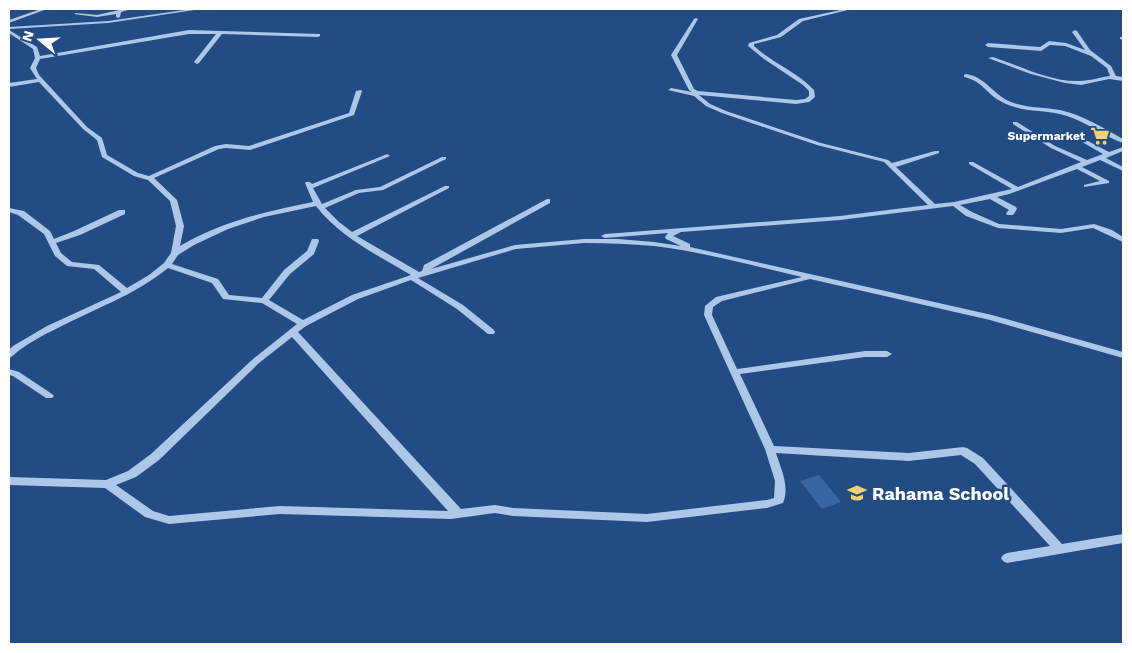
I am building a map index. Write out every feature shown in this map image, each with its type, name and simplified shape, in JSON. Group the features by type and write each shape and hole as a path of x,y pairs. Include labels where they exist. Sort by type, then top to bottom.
{"street":[{"path":"9,22 45,9"},
{"path":"76,14 97,16 130,9"},
{"path":"9,29 117,21 199,9"},
{"path":"671,90 696,94 796,102 807,101 812,97 812,91 807,84 754,50 751,46 752,43 778,36 801,20 850,9"},
{"path":"117,21 119,12"},
{"path":"696,19 674,55 692,90 708,104 724,112 819,144 886,161 934,207"},
{"path":"9,29 17,40 35,48 38,58 33,68 41,80 85,128 100,139 104,156 136,175 150,178 173,200 180,226 174,253 167,265 127,292 50,328 16,348 9,355"},
{"path":"38,58 189,32 318,35"},
{"path":"197,62 220,32"},
{"path":"1075,32 1093,54 1109,67 1113,76"},
{"path":"988,45 1041,48 1049,43 1066,45 1093,54"},
{"path":"991,58 1068,82 1092,82 1106,76 1123,79"},
{"path":"966,76 974,76 1002,100 1018,107 1062,112 1082,119 1123,142"},
{"path":"9,85 41,80"},
{"path":"150,178 217,147 228,144 241,149 250,148 352,114 359,91"},
{"path":"1014,123 1089,163"},
{"path":"1084,141 1123,169"},
{"path":"9,481 107,484 132,474 155,457 256,361 303,324 355,297 418,275 515,247 654,232 840,218 954,204 992,197 1017,189 1123,149"},
{"path":"891,166 937,152"},
{"path":"387,156 309,185 319,205 365,245 418,275 491,332"},
{"path":"174,253 203,236 222,228 277,212 319,205 358,191 381,189 444,158"},
{"path":"970,163 1017,189"},
{"path":"1076,166 1107,182 1086,186"},
{"path":"353,236 447,187"},
{"path":"992,197 1013,209 1010,213"},
{"path":"418,275 427,267 547,201"},
{"path":"954,204 969,214 998,226 1061,231 1094,226 1123,240"},
{"path":"9,210 21,213 47,233 58,254 70,264 96,268 127,292"},
{"path":"52,242 77,233 122,212"},
{"path":"681,231 671,234 668,237 665,243 654,244 647,241 645,237 647,234 654,232 665,234 668,237 678,242 704,252"},
{"path":"678,242 676,234 681,231"},
{"path":"264,302 288,272 311,252 315,241"},
{"path":"556,243 601,241 654,244 704,252 810,278 896,294 992,318 1123,355"},
{"path":"167,265 183,270 196,278 215,281 226,296 264,302 303,324"},
{"path":"107,484 149,514 169,520 280,510 458,514 495,509 513,512 647,518 767,504 778,500 780,481 770,449 708,315 708,306 719,299 810,278"},
{"path":"293,332 458,514"},
{"path":"734,372 865,354 886,354"},
{"path":"9,372 16,374 49,396"},
{"path":"770,449 909,457 963,451 979,461 1060,550"},
{"path":"1007,558 1123,539"}],"shaded area":[{"path":"819,475 841,502 822,509 800,481"}],"place":[{"name":"Supermarket","path":"1100,136"},
{"name":"Rahama School","path":"857,493"}]}
